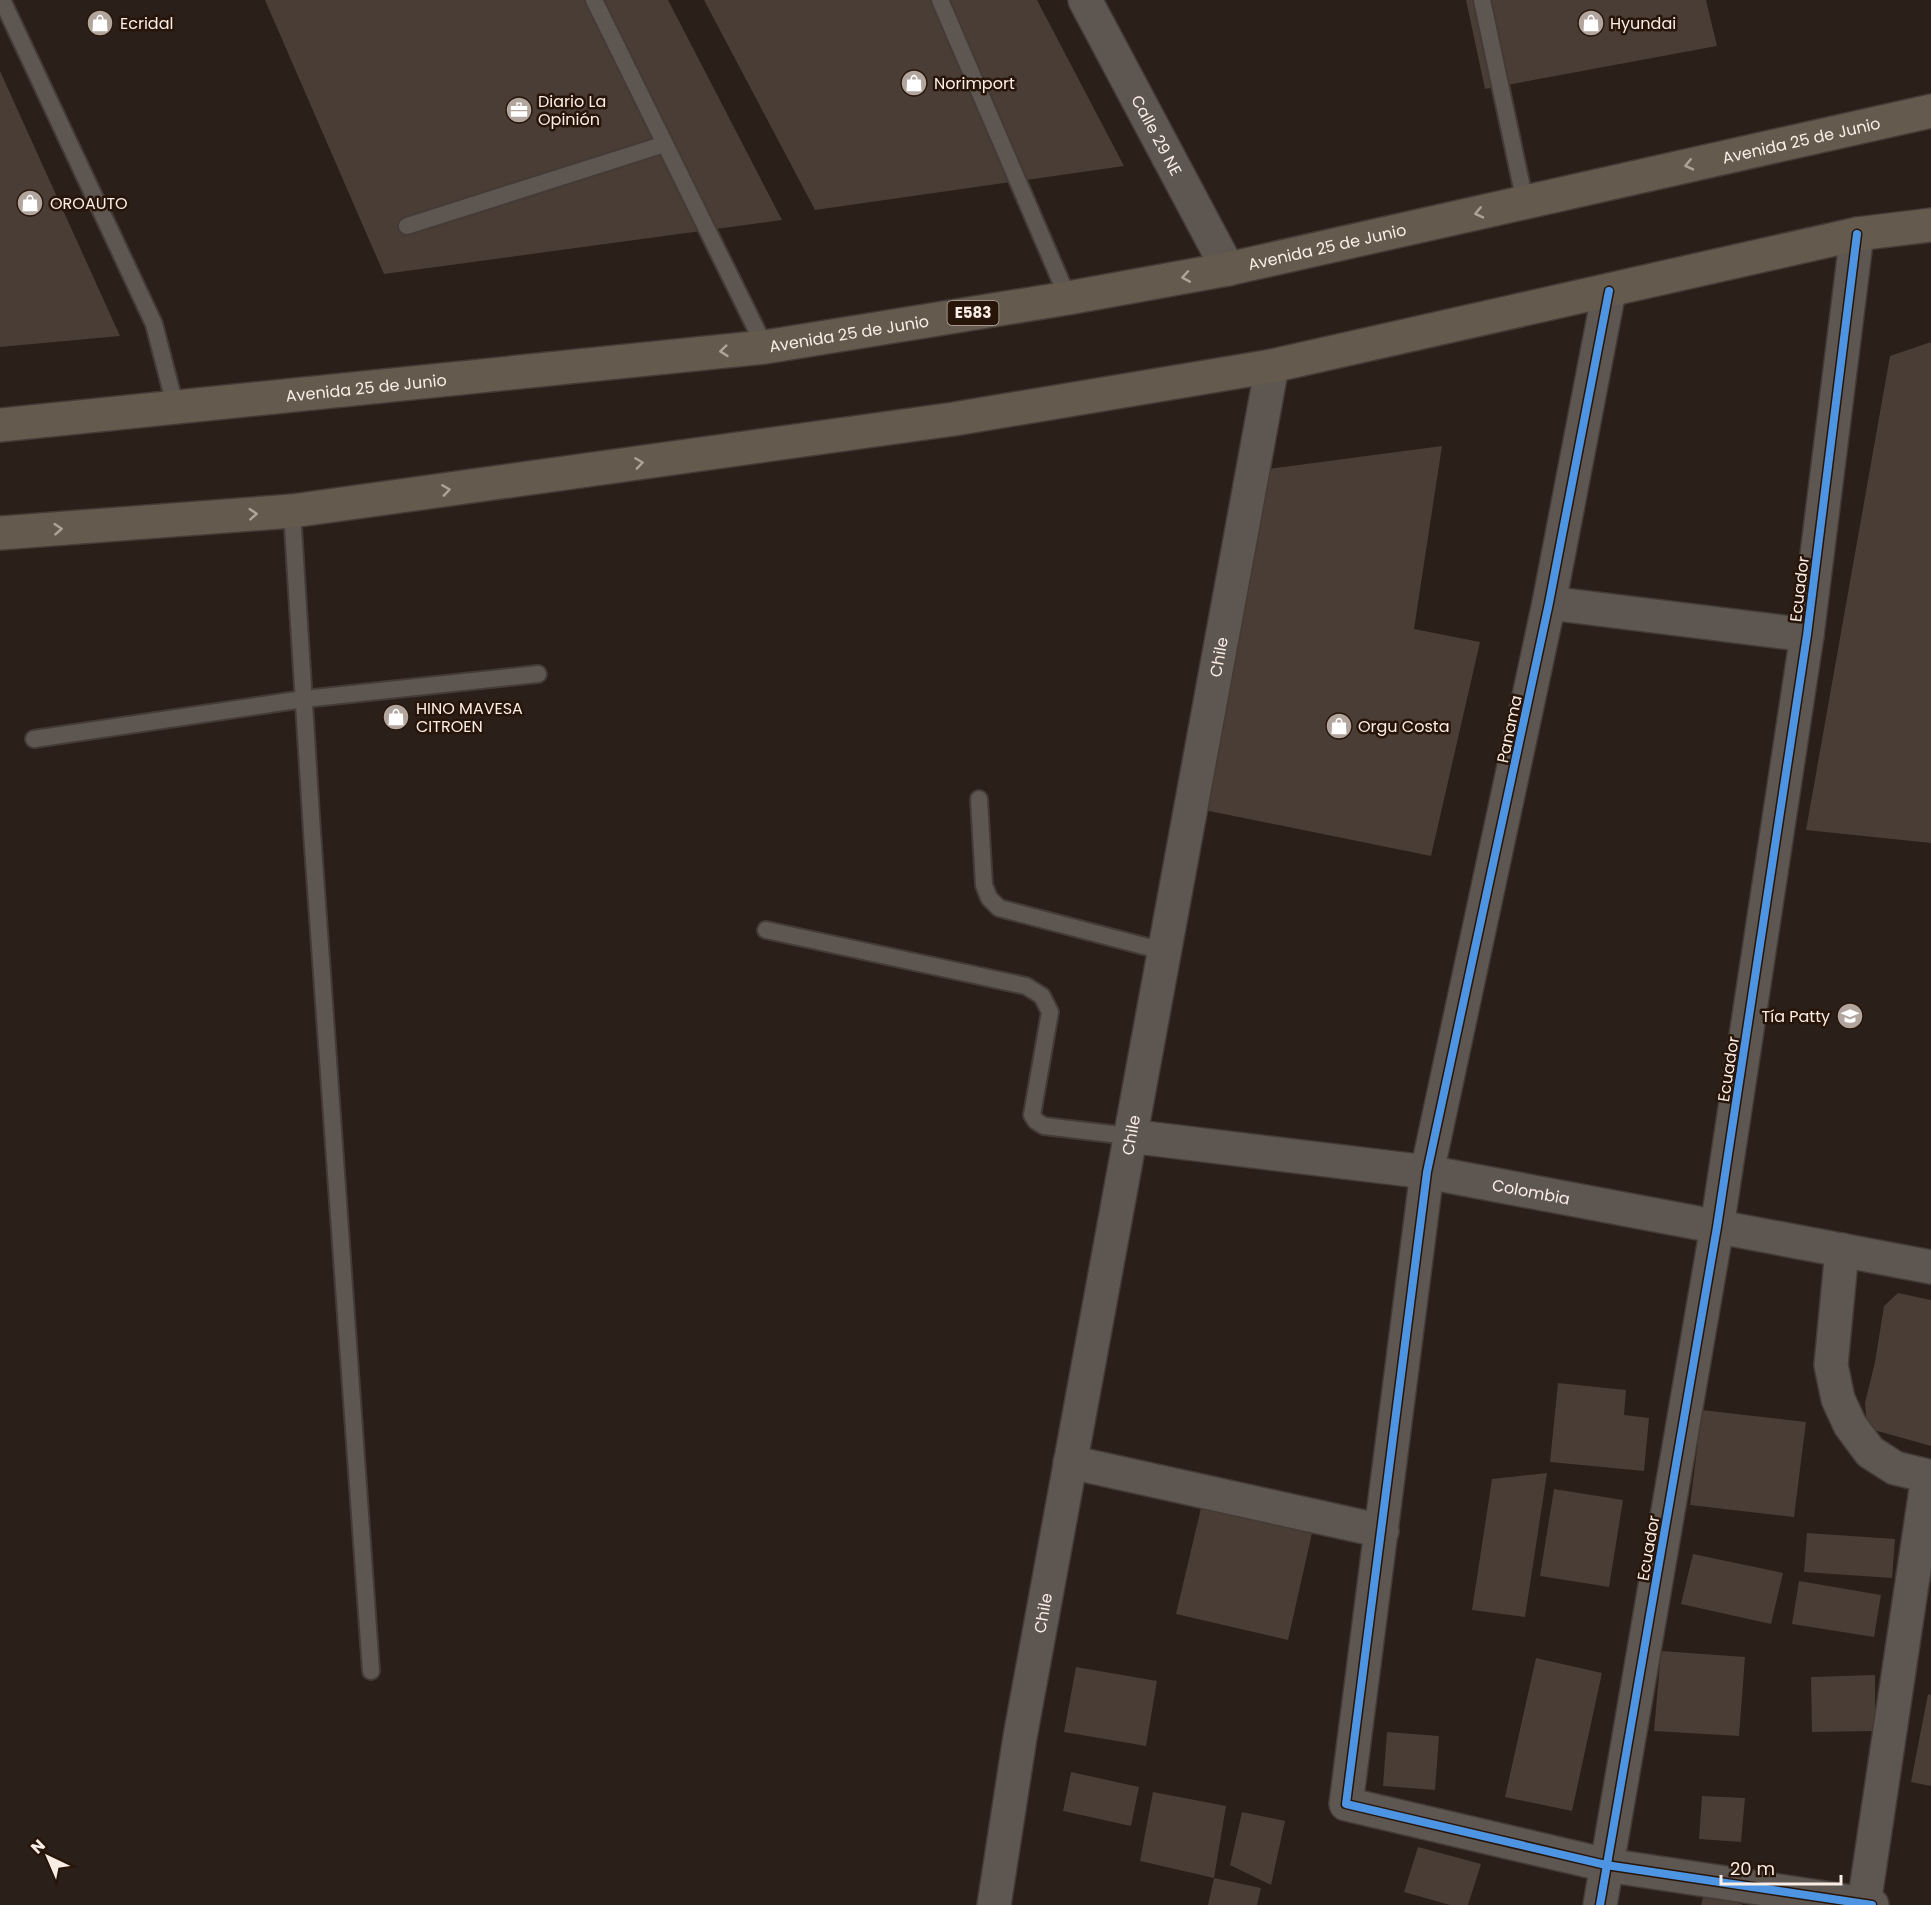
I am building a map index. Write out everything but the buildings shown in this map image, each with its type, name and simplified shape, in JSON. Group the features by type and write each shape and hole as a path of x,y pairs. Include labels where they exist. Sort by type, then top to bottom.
{"main road":[{"name":"Avenida 25 de Junio","path":"0,425 175,405 765,347 1068,298 1228,269 1931,111"},
{"path":"0,533 292,511 954,419 1272,366 1857,234 1931,225"}],"street":[{"name":"Calle 29 NE","path":"1085,0 1228,269"},
{"name":"Ecuador","path":"1600,1905 1718,1227 1807,635 1857,234"},
{"name":"Panama","path":"1606,1865 1346,1804 1427,1172 1549,603 1609,291"},
{"name":"Chile","path":"994,1905 1020,1737 1272,366"},
{"path":"1549,603 1807,635"},
{"name":"Colombia","path":"1129,1136 1427,1172 1931,1267"},
{"path":"1606,1865 1868,1904 1928,1476 1895,1468 1870,1452 1851,1425 1838,1399 1831,1365 1842,1250"},
{"path":"1070,1462 1382,1531"}],"lane":[{"path":"2,0 154,324 175,405"},
{"path":"594,0 765,347"},
{"path":"940,0 1068,298"},
{"path":"1482,0 1525,202"},
{"path":"407,225 665,144"},
{"path":"292,511 371,1671"},
{"path":"34,739 304,699 538,674"},
{"path":"979,799 984,885 989,898 999,908 1163,951"},
{"path":"766,930 1026,986 1042,996 1050,1012 1032,1115 1036,1121 1044,1126 1129,1136"}],"cycle path":[{"path":"1600,1905 1717,1227 1807,635 1857,234"},
{"path":"1609,291 1549,603 1427,1172 1346,1804 1606,1865 1872,1905"}],"place":[{"name":"Ecridal","path":"100,23"},
{"name":"Hyundai","path":"1591,23"},
{"name":"Norimport","path":"914,83"},
{"name":"Diario La Opinión","path":"519,110"},
{"name":"OROAUTO","path":"30,203"},
{"name":"HINO MAVESA CITROEN","path":"396,717"},
{"name":"Orgu Costa","path":"1339,726"},
{"name":"Tía Patty","path":"1850,1016"}]}
